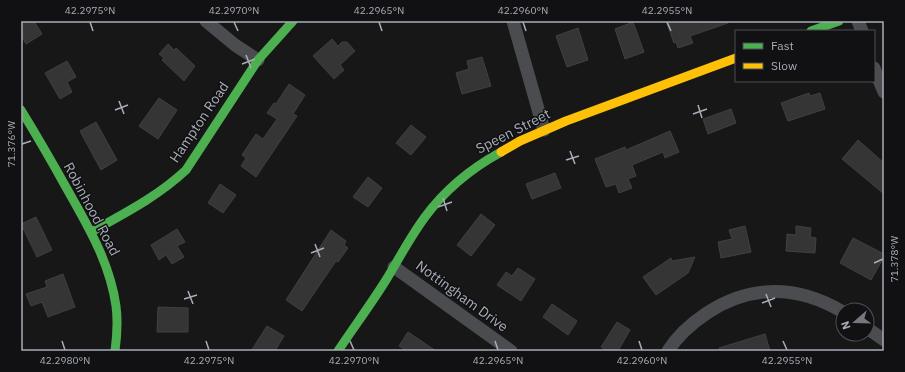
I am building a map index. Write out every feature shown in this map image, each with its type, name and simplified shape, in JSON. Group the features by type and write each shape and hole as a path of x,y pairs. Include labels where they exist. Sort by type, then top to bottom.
{"street":[{"path":"206,21 234,45 258,60"},
{"name":"Hampton Road","path":"92,232 156,195 186,170 258,60 293,21"},
{"path":"514,21 544,130"},
{"path":"817,27 839,21"},
{"name":"Speen Street","path":"338,351 394,267 423,220 437,201 468,172 493,155 544,130 735,58"},
{"path":"875,70 884,92"},
{"name":"Robinhood Road","path":"21,110 92,232 106,263 114,292 118,328 115,351"},
{"name":"Nottingham Drive","path":"394,267 511,351"},
{"path":"668,351 687,329 702,317 722,304 751,293 770,291 788,292 822,302 835,308"},
{"path":"875,334 884,340"}],"building":[{"path":"21,21 34,21 42,34 26,44 21,35"},
{"path":"666,21 727,21 728,23 690,36 693,43 678,48 676,42 674,43"},
{"path":"633,22 644,52 625,59 615,29"},
{"path":"578,28 588,60 567,67 556,36"},
{"path":"332,39 338,46 342,42 347,42 355,51 340,65 344,70 334,79 313,56"},
{"path":"168,44 174,50 176,48 195,66 184,81 162,60 164,58 159,54"},
{"path":"482,57 491,86 462,94 456,73 469,69 467,61"},
{"path":"67,61 76,77 67,82 72,92 60,99 45,73"},
{"path":"289,84 305,95 293,114 297,116 256,177 241,166 246,158 242,155 256,134 263,139 277,119 267,113 274,103 276,104"},
{"path":"809,93 810,96 820,93 825,109 788,121 781,103"},
{"path":"159,98 177,110 158,139 139,126"},
{"path":"731,109 736,123 708,134 703,119"},
{"path":"96,122 117,160 101,170 80,131"},
{"path":"411,125 426,137 411,155 396,143"},
{"path":"670,131 679,152 665,158 663,152 632,165 636,176 628,179 632,188 619,193 616,184 606,187 595,159 625,147 626,150"},
{"path":"858,140 884,163 884,194 842,159"},
{"path":"555,173 561,188 532,199 526,184"},
{"path":"368,177 382,188 368,207 353,197"},
{"path":"220,184 236,195 223,213 208,203"},
{"path":"481,214 495,225 471,256 457,245"},
{"path":"36,217 52,250 37,257 21,224"},
{"path":"745,226 751,252 721,258 718,242 732,239 729,230"},
{"path":"796,226 811,228 810,237 816,238 815,253 786,251 787,234 796,235"},
{"path":"177,229 185,242 177,246 184,257 172,264 166,255 159,260 151,245"},
{"path":"331,230 346,241 344,245 348,248 338,262 336,261 302,311 286,300"},
{"path":"853,238 884,254 884,257 871,280 840,263"},
{"path":"695,257 688,273 656,295 643,277 671,258 672,261"},
{"path":"518,268 535,279 521,301 497,285 506,272 512,276"},
{"path":"63,274 75,307 48,317 42,302 31,306 26,294 47,287 45,281"},
{"path":"552,304 577,321 568,335 543,317"},
{"path":"158,307 188,308 188,332 157,332"},
{"path":"617,322 630,330 618,351 607,351 601,347"},
{"path":"267,326 284,336 275,351 251,351"},
{"path":"408,332 436,351 407,351 399,346"},
{"path":"765,334 770,351 720,351 719,348"}],"traffic: fast":[{"path":"91,232 152,196 175,180 186,170 258,60 293,21"},
{"path":"814,30 839,21"},
{"path":"21,110 83,217 97,245 109,275 117,317 115,351"},
{"path":"338,351 380,289 414,232 433,207 459,181 490,158 501,152"}],"traffic: slow":[{"path":"501,152 520,141 566,121 735,58"}]}
